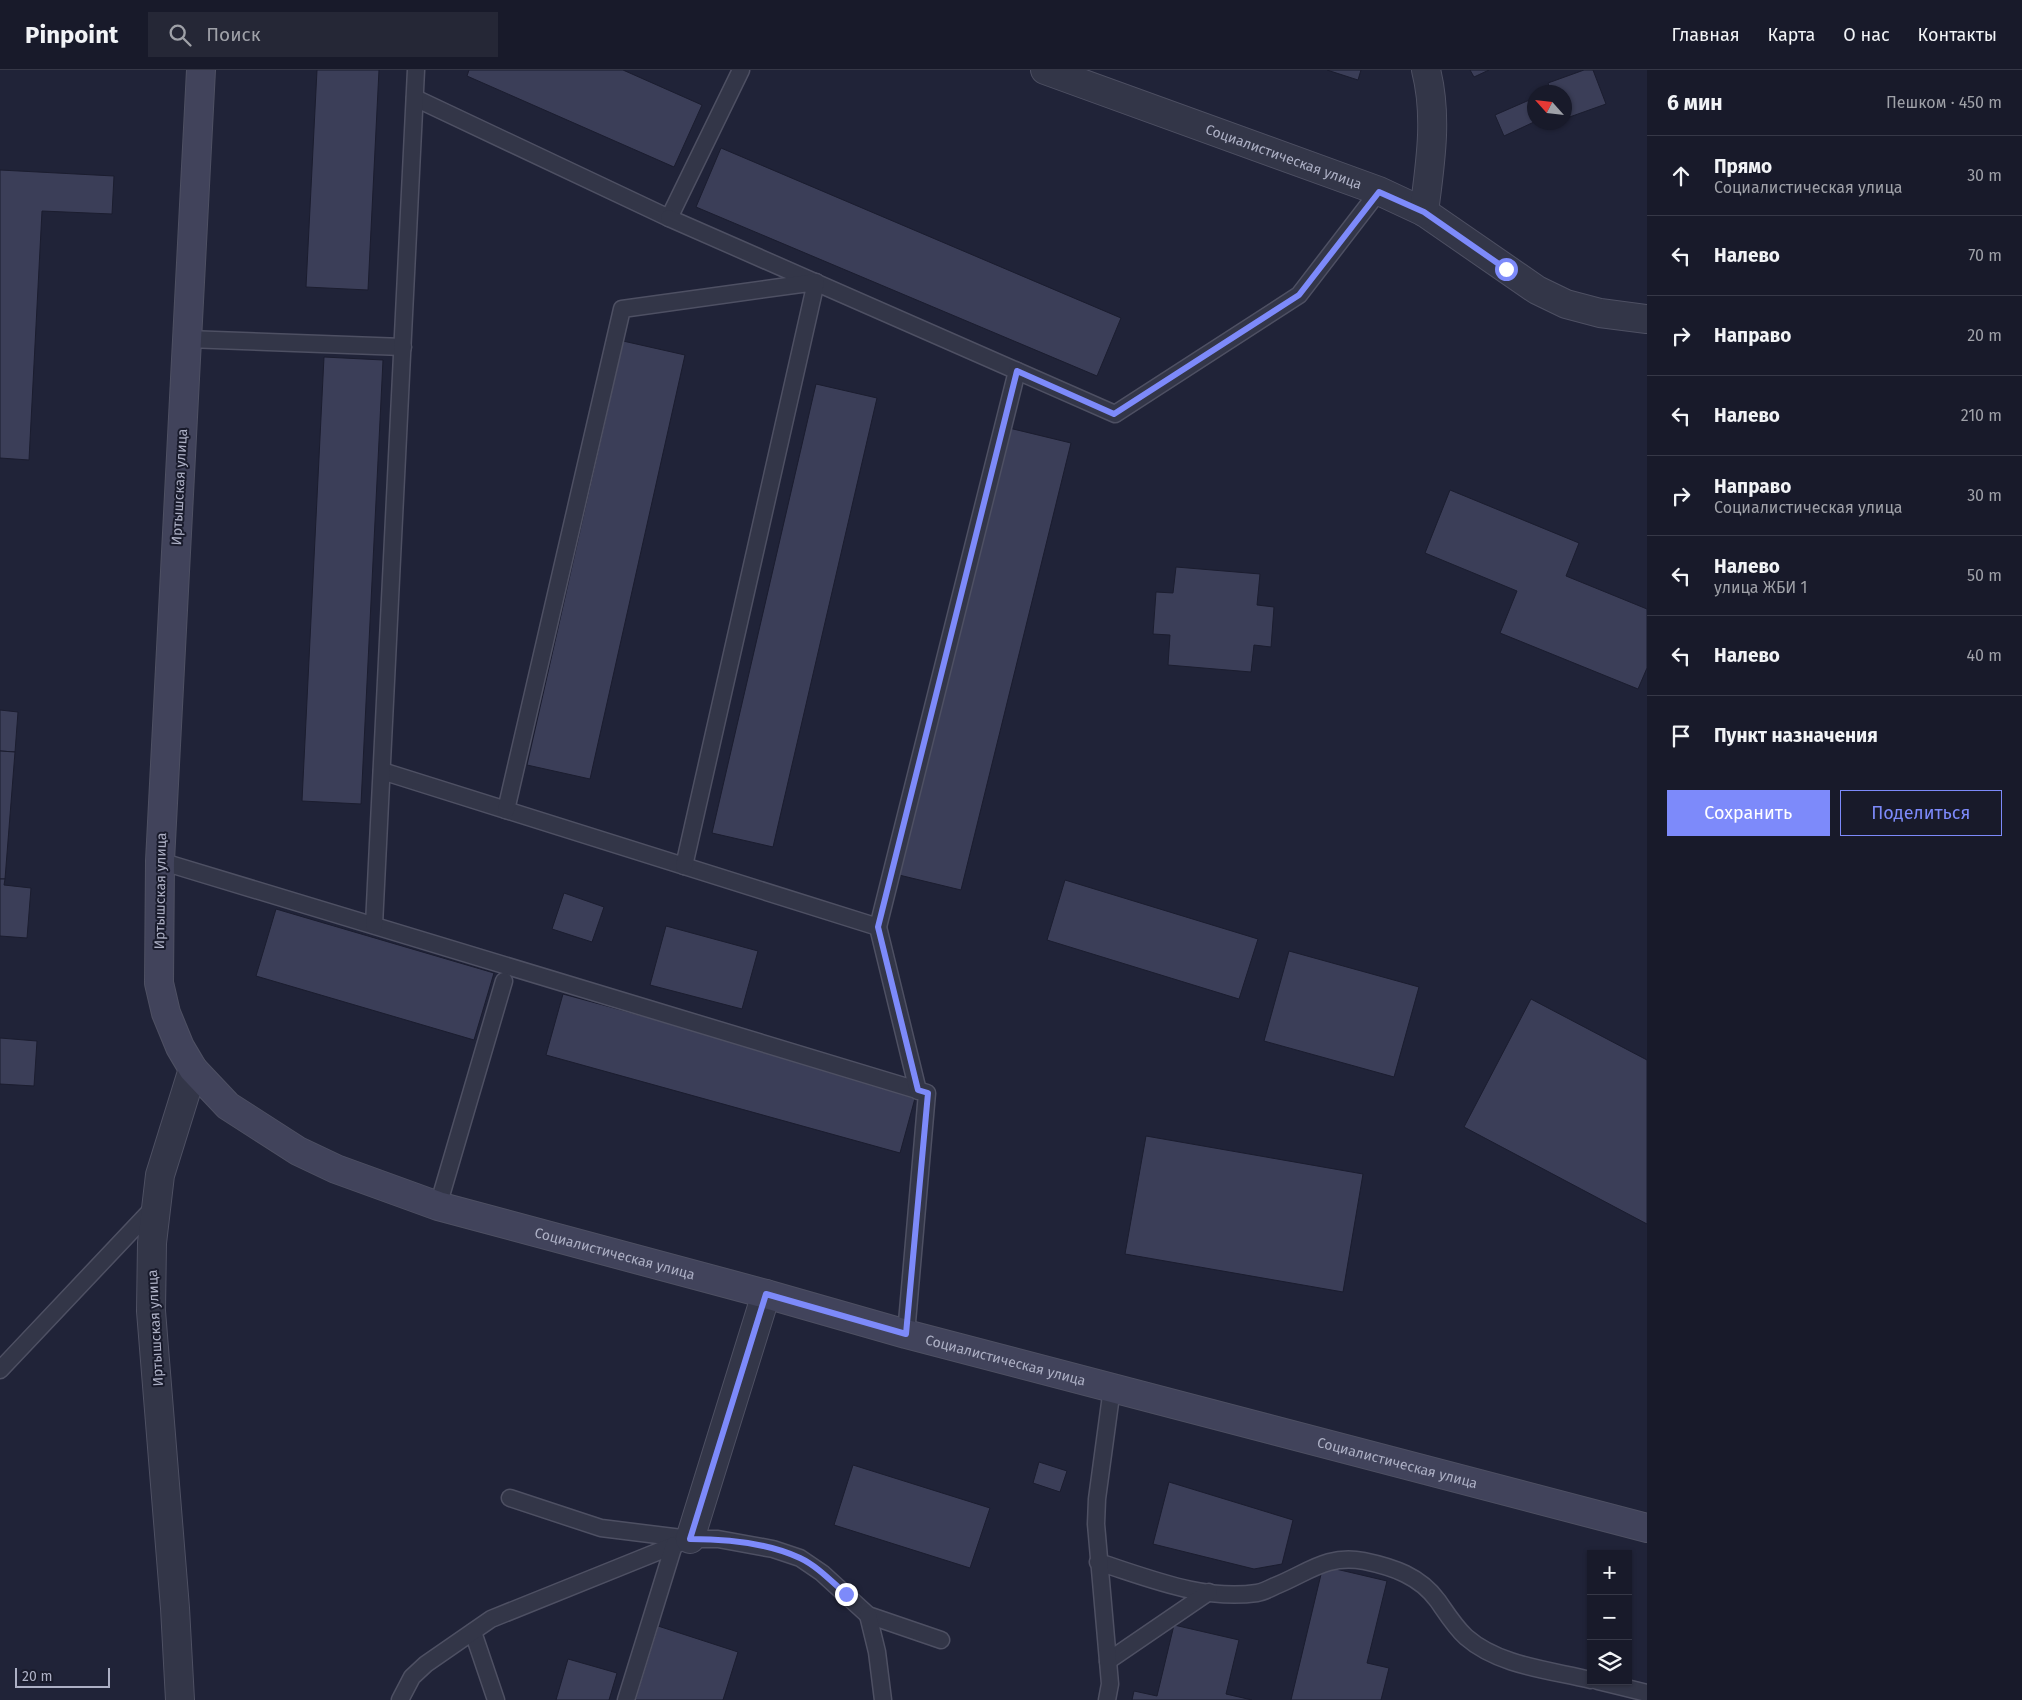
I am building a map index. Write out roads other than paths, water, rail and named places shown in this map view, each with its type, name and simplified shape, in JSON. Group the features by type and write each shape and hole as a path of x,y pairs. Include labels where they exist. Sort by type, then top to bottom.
{"main road":[{"name":"Иртышская улица","path":"193,1070 166,1013 159,983 160,862 201,70"},
{"name":"Социалистическая улица","path":"193,1070 228,1106 298,1151 336,1169 438,1206 766,1294 906,1334 1647,1528"}],"street":[{"name":"Социалистическая улица","path":"1045,70 1379,192 1424,212 1536,290 1566,304 1600,313 1647,319"},
{"path":"1424,212 1433,124 1431,90 1426,70"},
{"name":"Иртышская улица","path":"180,1700 176,1608 151,1311 152,1243 160,1175 193,1070"},
{"path":"682,1542 766,1294"}],"lane":[{"path":"374,925 416,70"},
{"path":"669,218 741,70"},
{"path":"415,98 669,218 1114,414 1299,295 1379,192"},
{"path":"506,810 622,309 816,282"},
{"path":"684,866 816,282"},
{"path":"187,339 402,346"},
{"path":"918,1090 878,927 1017,371"},
{"path":"382,771 878,927"},
{"path":"160,862 928,1093 906,1334"},
{"path":"438,1206 504,981"},
{"path":"0,1370 156,1204"},
{"path":"1108,1700 1110,1684 1096,1524 1097,1499 1112,1388"},
{"path":"510,1498 601,1528 682,1542 718,1539 750,1544 800,1558 822,1573 868,1615 941,1640"},
{"path":"400,1700 412,1677 426,1664 491,1619 682,1542"},
{"path":"626,1700 682,1542"},
{"path":"1098,1562 1168,1584 1209,1592 1238,1594 1260,1593 1328,1560 1346,1559 1370,1562 1395,1568 1412,1576 1437,1599 1466,1638 1484,1649 1504,1659 1587,1679"},
{"path":"1108,1661 1209,1592"},
{"path":"868,1615 877,1652 883,1700"},
{"path":"473,1632 496,1700"},
{"path":"1614,1685 1647,1693"}]}
